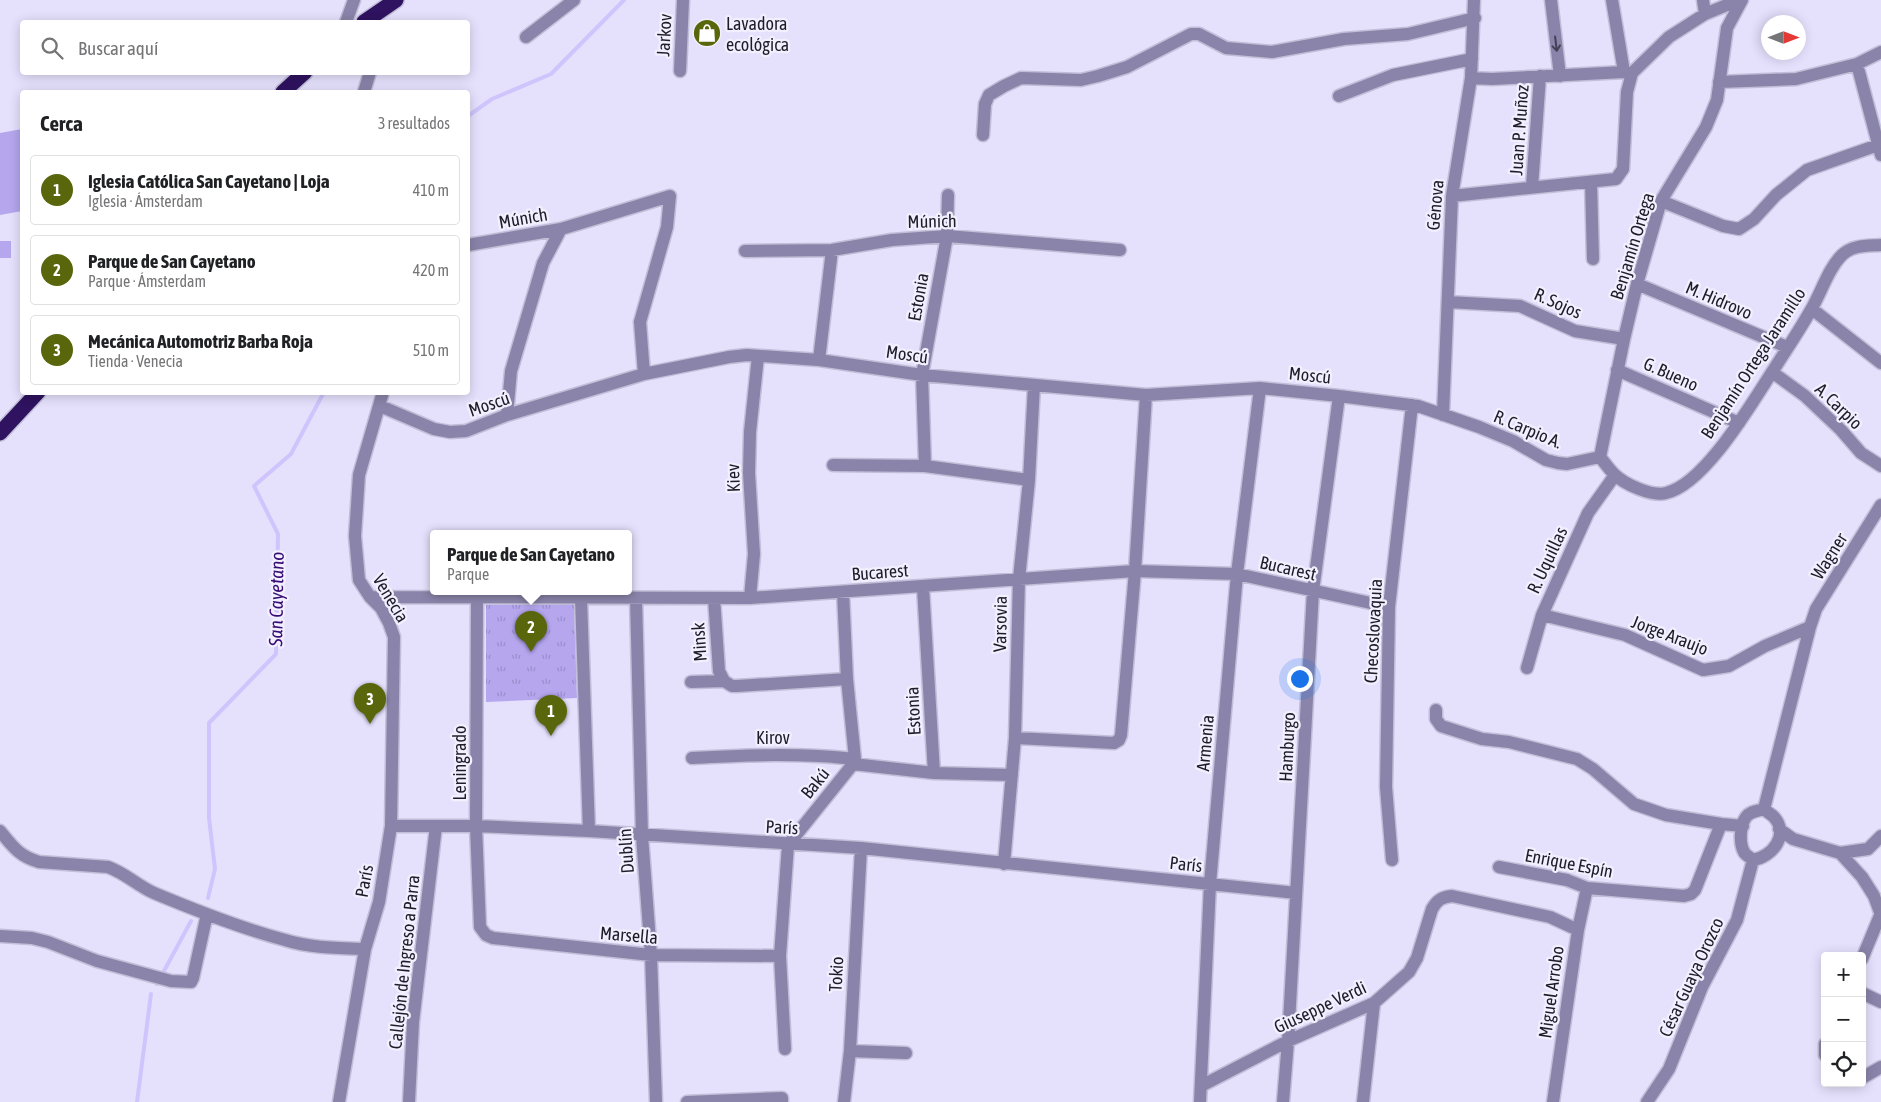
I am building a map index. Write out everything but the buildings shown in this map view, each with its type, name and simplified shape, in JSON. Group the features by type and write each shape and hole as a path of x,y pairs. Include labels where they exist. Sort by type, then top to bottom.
{"highway":[{"path":"368,20 387,10"},
{"path":"285,90 302,75"},
{"path":"0,433 35,395"}],"street":[{"path":"347,20 354,0"},
{"path":"526,37 574,0"},
{"name":"Jarkov","path":"680,71 683,0"},
{"name":"Génova","path":"1443,415 1452,196 1471,78 1475,18 1474,0"},
{"path":"1551,0 1560,76"},
{"path":"1452,196 1616,178 1622,169 1628,72 1612,0"},
{"path":"1703,0 1705,14"},
{"path":"1471,78 1492,79 1628,72 1669,37 1705,14 1741,0"},
{"name":"Benjamín Ortega","path":"1600,456 1616,370 1637,284 1661,201 1706,127 1717,100 1727,28 1741,0"},
{"path":"983,135 985,104 989,95 1004,86 1021,78 1082,80 1098,76 1127,67 1191,34 1199,34 1226,48 1272,52 1344,39 1408,34 1475,18"},
{"path":"1719,82 1796,80 1858,64 1881,52"},
{"path":"1339,96 1393,75 1472,59"},
{"path":"1661,201 1723,226 1739,229 1754,219 1776,195 1807,170 1880,147 1858,64"},
{"path":"365,90 369,75"},
{"name":"Juan P. Muñoz","path":"1532,187 1540,76"},
{"path":"1592,182 1593,259"},
{"name":"Estonia","path":"926,466 922,375 947,236 948,195"},
{"name":"Múnich","path":"470,245 561,229 670,196 668,228 640,322 644,374"},
{"path":"507,416 511,371 543,263 561,229"},
{"name":"Múnich","path":"745,251 832,250 892,240 947,236 1120,250"},
{"name":"Benjamín Ortega Jaramillo","path":"1600,456 1615,475 1638,488 1651,492 1667,493 1692,478 1726,442 1739,423 1812,309 1842,254 1855,247 1881,245"},
{"path":"819,360 832,250"},
{"name":"M. Hidrovo","path":"1637,284 1787,347"},
{"name":"R. Sojos","path":"1448,302 1520,306 1575,331 1624,339"},
{"path":"1812,309 1881,363"},
{"name":"Moscú","path":"380,406 434,429 450,432 466,431 507,416 644,374 729,357 758,356 819,360 922,375 1146,395 1260,388 1412,405 1443,415"},
{"name":"Kiev","path":"750,598 754,554 749,473 750,432 758,356"},
{"name":"G. Bueno","path":"1616,370 1739,423"},
{"name":"A. Carpio","path":"1772,372 1805,396 1861,452 1881,466"},
{"name":"Varsovia","path":"1004,864 1015,738 1018,579 1028,480 1034,385"},
{"name":"Armenia","path":"1200,1102 1210,884 1237,574 1260,388"},
{"name":"Venecia","path":"382,395 359,475 355,536 359,580 370,597 381,608 394,637 391,826"},
{"path":"1015,738 1114,743 1119,740 1121,735 1135,571 1146,395"},
{"name":"Hamburgo","path":"1283,1102 1313,592 1340,396"},
{"name":"Checoslovaquia","path":"1392,860 1386,787 1389,606 1412,405"},
{"name":"R. Carpio A.","path":"1443,415 1513,441 1546,460 1567,464 1600,456"},
{"path":"834,465 926,466 1028,480"},
{"name":"R. Uquillas","path":"1527,668 1542,615 1588,512 1615,475"},
{"name":"Wagner","path":"1810,627 1816,609 1881,505"},
{"name":"Bucarest","path":"370,597 750,598 1135,571 1237,574 1313,592 1389,606"},
{"name":"Estonia","path":"924,587 934,773"},
{"path":"843,592 847,679 854,762"},
{"name":"Leningrado","path":"477,598 476,826 480,928"},
{"path":"581,598 588,831"},
{"name":"Dublín","path":"636,598 642,836 652,956 656,1102"},
{"name":"Minsk","path":"714,598 719,671 724,681"},
{"name":"Jorge Araujo","path":"1542,615 1624,635 1702,670 1729,666 1765,646 1810,627"},
{"path":"1764,810 1810,627"},
{"path":"691,682 724,681 732,686 737,686 847,679"},
{"path":"1436,710 1436,719 1441,726 1482,739 1510,742 1578,758 1634,804 1666,814 1743,826"},
{"name":"Kirov","path":"692,758 764,754 821,755 854,762 934,773 1012,775"},
{"name":"Bakú","path":"788,844 854,762"},
{"path":"1778,845 1780,836 1775,818 1764,810 1753,812 1746,816 1741,841 1744,853 1753,860 1763,858 1778,845 1793,839"},
{"name":"Enrique Espín","path":"1500,868 1567,880 1587,888 1684,896 1695,890 1721,824"},
{"name":"París","path":"339,1102 365,949 379,902 391,826 476,826 588,831 642,836 860,848 1296,894"},
{"name":"Callejón de Ingreso a Parra","path":"409,1102 413,1022 436,826"},
{"path":"1779,829 1793,839 1840,853 1868,849 1881,836"},
{"path":"0,831 17,852 29,859 39,862 108,867 117,870 152,892 207,914 286,941 326,947 365,949"},
{"path":"785,1050 780,956 788,844"},
{"name":"Tokio","path":"844,1102 850,1051 860,848"},
{"path":"1840,853 1862,876 1874,896 1881,914 1865,952"},
{"name":"César Guaya Orozco","path":"1646,1102 1669,1069 1702,987 1737,920 1753,860"},
{"name":"Miguel Arrobo","path":"1553,1102 1578,930 1587,888"},
{"name":"Giuseppe Verdi","path":"1201,1086 1288,1041 1374,1003 1409,972 1417,958 1432,909 1436,902 1444,896 1452,896 1550,917 1578,930"},
{"path":"0,936 32,938 48,942 97,961 170,981 186,983 191,982 193,978 207,914"},
{"name":"Marsella","path":"480,928 493,938 652,956 780,956"},
{"path":"1866,995 1881,1002"},
{"path":"1363,1102 1374,1003"},
{"path":"850,1051 906,1053"},
{"path":"1866,1076 1881,1067"},
{"path":"687,1102 782,1100"}],"green space":[{"path":"20,129 20,211 0,215 0,133"},
{"path":"0,241 11,241 11,258 0,258"},
{"path":"574,604 577,698 486,702 486,605"}],"waterway":[{"name":"San Cayetano","path":"470,115 492,99 551,74 624,0"},
{"name":"San Cayetano","path":"208,898 215,869 209,818 209,723 276,654 278,534 254,486 291,454 322,395"},
{"name":"San Cayetano","path":"157,984 191,921"},
{"name":"San Cayetano","path":"137,1102 151,994"}],"place":[{"name":"Lavadora ecológica","path":"707,33"},
{"name":"Parque de San Cayetano","path":"531,652"},
{"name":"Mecánica Automotriz Barba Roja","path":"370,724"},
{"name":"Iglesia Católica San Cayetano | Loja","path":"551,736"}]}
